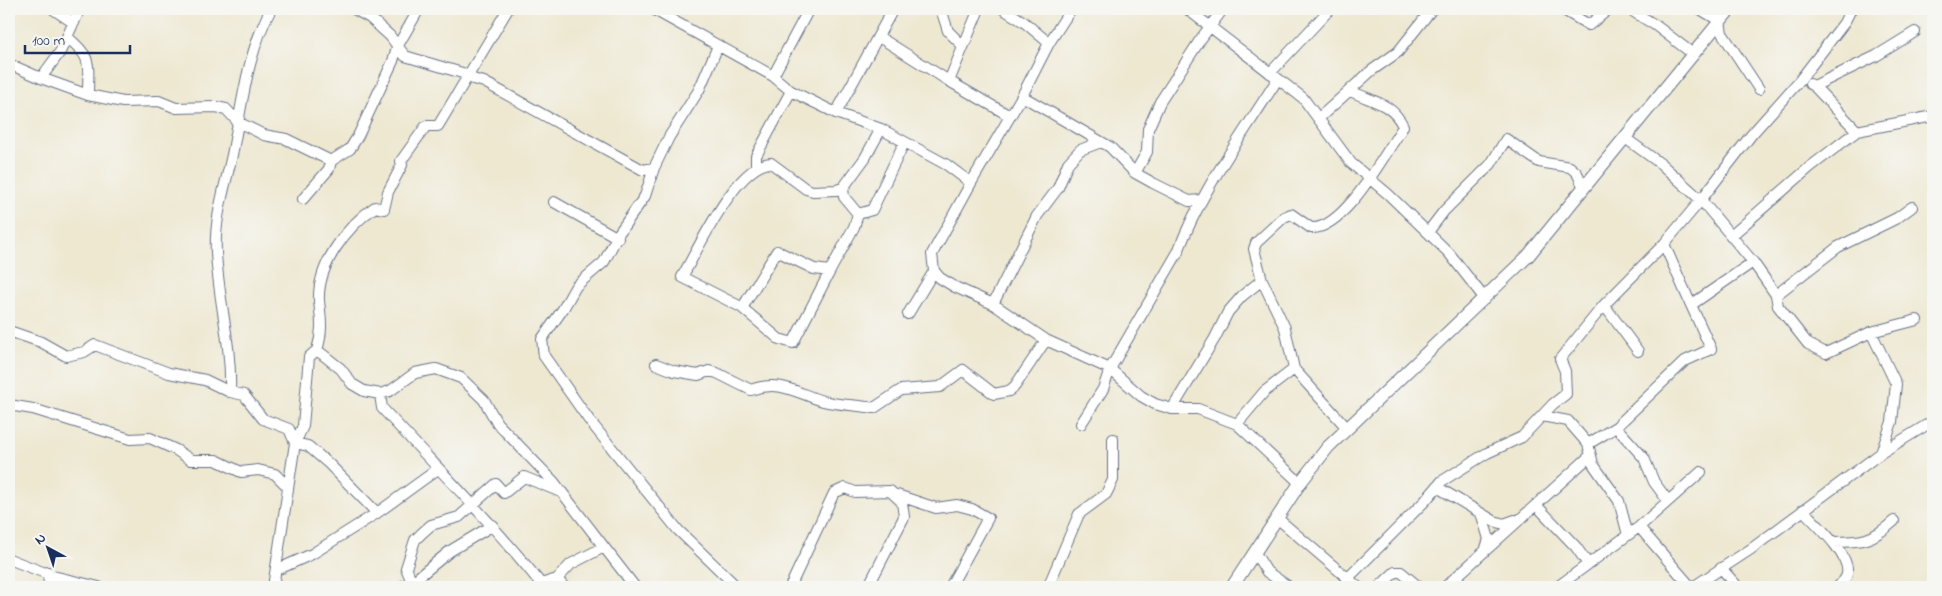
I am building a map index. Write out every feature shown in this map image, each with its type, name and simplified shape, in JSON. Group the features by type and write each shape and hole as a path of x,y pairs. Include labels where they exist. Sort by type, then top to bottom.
{"main road":[{"path":"1232,587 1300,483 1328,447 1485,299 1534,250 1730,9"}],"street":[{"path":"53,9 74,24"},
{"path":"41,78 60,52 80,9"},
{"path":"230,392 227,337 215,251 218,213 247,75 262,27 271,9"},
{"path":"354,9 370,18 390,36 405,56 413,60 468,75 643,170 654,168"},
{"path":"303,199 328,169 331,161 350,149 358,136 393,61 397,47 419,9"},
{"path":"273,587 295,443 303,426 309,357 317,350 322,335 319,300 322,278 335,249 360,217 375,207 384,208 390,185 402,165 401,161 426,126 438,126 508,9"},
{"path":"773,76 809,9"},
{"path":"836,113 880,37 893,9"},
{"path":"941,9 948,31 963,46"},
{"path":"949,81 979,9"},
{"path":"1003,9 1024,22 1049,43"},
{"path":"1070,9 1049,43 1022,96 971,182 932,254 931,262 934,271 955,287 993,304 1046,340 1110,369 1141,396 1172,409 1198,409 1237,424 1300,483"},
{"path":"1187,9 1303,98 1351,163 1370,178 1449,252 1485,299"},
{"path":"1135,172 1147,152 1148,129 1160,102 1223,9"},
{"path":"1080,424 1103,389 1110,369 1178,252 1210,183 1274,77 1330,9"},
{"path":"1319,118 1371,71 1398,52 1432,9"},
{"path":"1562,9 1588,25 1609,9"},
{"path":"1629,9 1655,25 1693,54"},
{"path":"1700,9 1720,21 1722,33 1759,89"},
{"path":"1349,578 1437,487 1456,471 1522,438 1566,394 1565,371 1560,359 1604,306 1664,244 1701,200 1752,134 1800,80 1844,23 1851,9"},
{"path":"656,10 773,76 791,91 836,113 881,129 947,165 971,182"},
{"path":"1814,86 1876,56 1915,32"},
{"path":"67,37 80,48 88,59 88,95"},
{"path":"880,37 949,81 1010,116"},
{"path":"718,46 699,90 669,137 654,168 645,196 604,262 576,286 564,310 542,339 544,356 589,420 678,530 737,587"},
{"path":"9,64 88,95 124,102 159,100 176,108 216,107 226,109 238,122 264,134 286,140 331,161"},
{"path":"1800,80 1814,86 1857,131"},
{"path":"756,168 756,156 791,91"},
{"path":"1347,428 1294,369 1285,328 1262,280 1254,249 1258,239 1284,216 1291,214 1311,228 1325,226 1349,206 1370,178 1403,126 1380,101 1364,98 1351,91"},
{"path":"1022,96 1110,147 1135,172 1189,201 1201,200"},
{"path":"1731,236 1810,167 1857,131 1933,116"},
{"path":"858,214 854,227 794,343 779,339 741,307 682,277 734,186 756,168 771,163 813,192 842,188 865,158 881,129"},
{"path":"1625,138 1661,164 1701,200 1753,262 1776,295 1778,306 1808,344 1826,353 1871,332 1916,320"},
{"path":"1428,232 1461,193 1486,170 1506,139 1539,162 1570,167 1577,174 1584,188"},
{"path":"993,304 1037,216 1058,188 1068,163 1080,150 1101,142"},
{"path":"858,214 872,210 904,143"},
{"path":"842,188 844,197 858,214"},
{"path":"554,202 618,238"},
{"path":"1776,295 1838,248 1897,218 1912,207"},
{"path":"1588,444 1616,427 1685,361 1711,350 1664,244"},
{"path":"741,307 777,251 814,269 830,271"},
{"path":"1691,305 1753,262"},
{"path":"908,314 934,271"},
{"path":"1172,409 1215,338 1228,312 1242,296 1262,280"},
{"path":"1604,306 1638,351"},
{"path":"9,332 41,342 66,356 84,352 94,345 169,373 205,380 230,392 244,395 263,419 289,429 295,443"},
{"path":"1871,332 1896,384 1892,422 1882,453"},
{"path":"656,364 674,371 698,375 709,371 717,372 751,390 769,384 823,401 874,408 901,390 940,387 963,370 994,394 1009,391 1031,365 1046,340"},
{"path":"317,350 341,369 357,388 380,394 390,391 415,373 436,369 461,378 484,400 498,423 562,492 635,587"},
{"path":"1237,424 1264,392 1294,369"},
{"path":"380,394 382,408 472,506 493,525 538,586 560,583 571,564 604,547"},
{"path":"9,405 33,409 130,439 150,438 191,460 216,460 241,472 258,470 275,474 287,486"},
{"path":"1542,416 1568,421 1588,444 1593,464 1619,501 1628,535"},
{"path":"1639,527 1692,587 1751,549 1882,453 1933,421"},
{"path":"1616,427 1644,458 1654,482 1668,502"},
{"path":"1048,587 1079,514 1106,494 1114,464 1114,440"},
{"path":"295,443 308,446 329,464 377,513"},
{"path":"1445,587 1590,456"},
{"path":"277,564 281,568 312,554 377,513 438,469"},
{"path":"1556,587 1639,527 1701,472"},
{"path":"410,584 406,568 415,540 431,526 458,517 496,484 504,493 524,478 562,492"},
{"path":"1437,487 1482,516 1504,524 1520,518"},
{"path":"790,587 834,494 845,488 855,492 890,491 936,508 957,505 972,509 988,518 950,587"},
{"path":"868,587 904,517 902,502 897,495"},
{"path":"1536,505 1576,547 1588,564"},
{"path":"1803,510 1833,542 1847,565 1848,573 1838,587"},
{"path":"1482,516 1489,539 1486,548"},
{"path":"1277,518 1358,587"},
{"path":"1833,542 1849,542 1874,538 1894,521"},
{"path":"401,587 410,584 450,551 493,525"},
{"path":"1255,553 1268,572 1289,587"},
{"path":"9,559 48,572 53,576 99,587"},
{"path":"1720,568 1738,587"},
{"path":"48,572 48,587"},
{"path":"1379,587 1395,572 1401,572 1419,587"}]}
